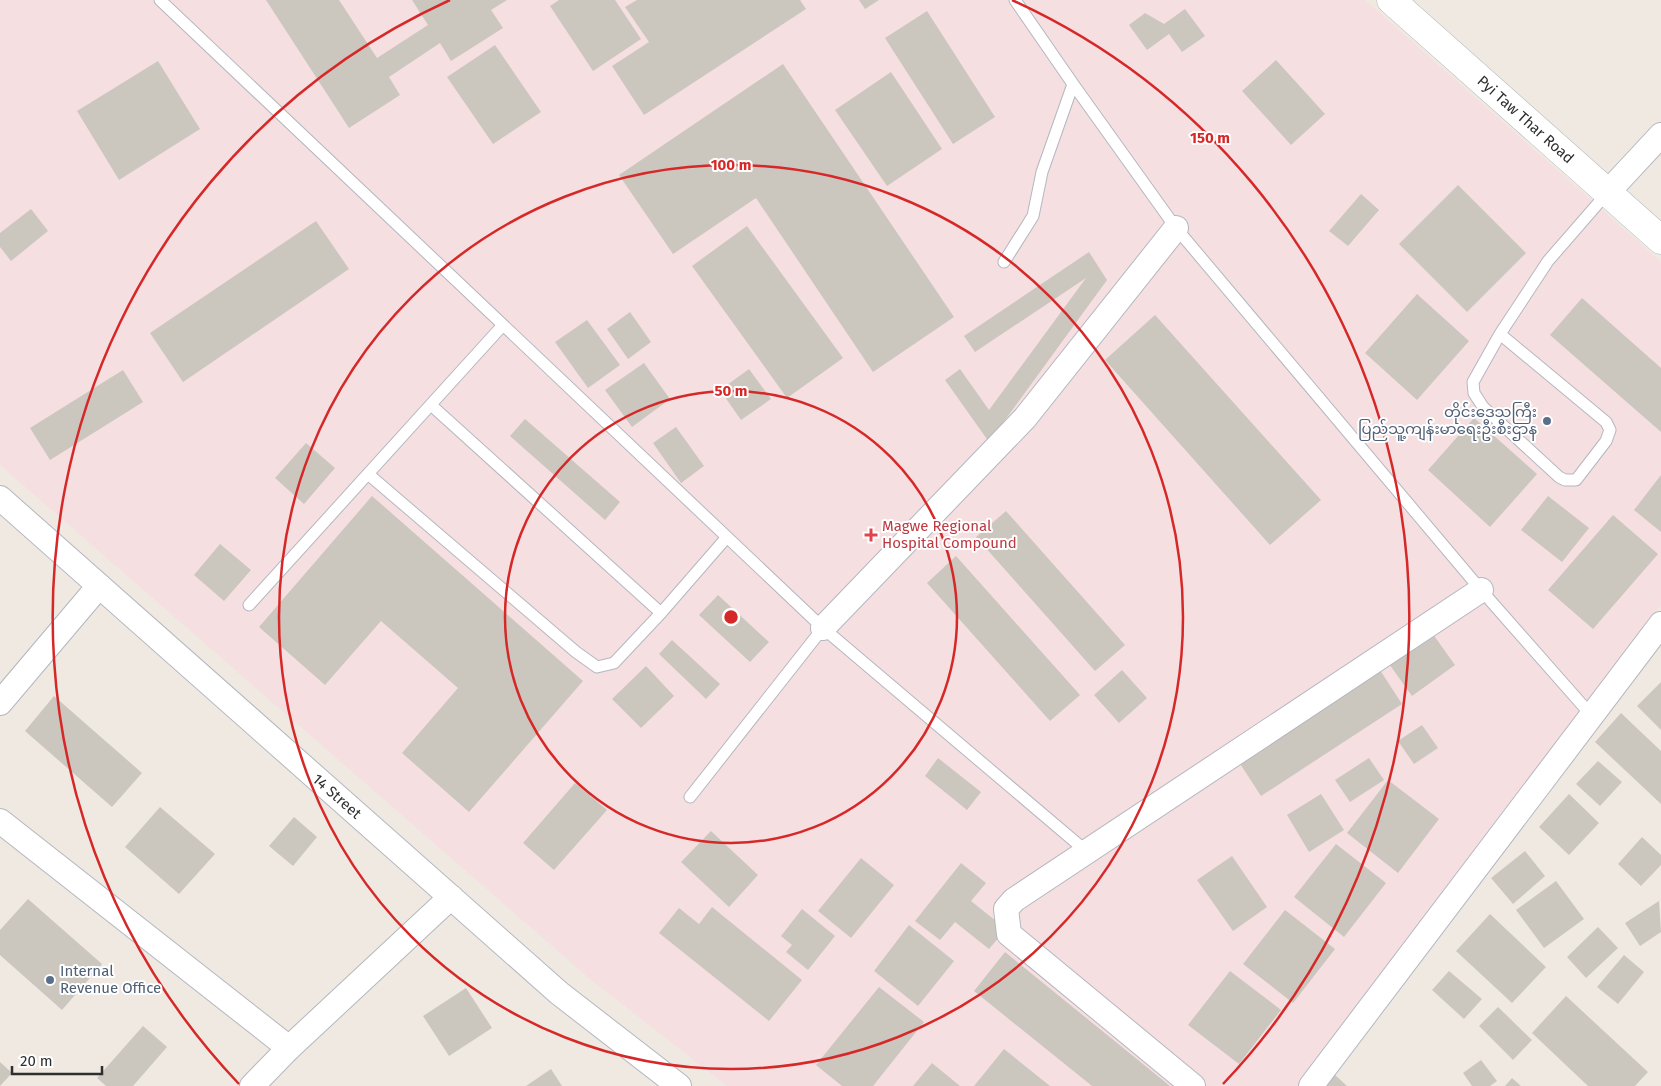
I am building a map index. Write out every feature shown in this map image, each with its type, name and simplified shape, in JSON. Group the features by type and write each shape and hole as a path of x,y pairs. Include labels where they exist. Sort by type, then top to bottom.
{"street":[{"name":"Pyi Taw Thar Road","path":"1393,1 1661,240"},
{"path":"1608,192 1661,135"},
{"path":"823,628 1025,418 1176,228"},
{"name":"14 Street","path":"0,498 559,993 679,1086"},
{"path":"0,703 99,586"},
{"path":"1193,1086 1008,934 1006,910 1014,900 1086,851 1481,590"},
{"path":"1311,1086 1661,624"},
{"path":"0,821 289,1048"},
{"path":"252,1086 289,1048 451,897"}],"lane":[{"path":"160,0 823,628 1086,851"},
{"path":"1015,0 1176,228 1481,590 1592,716"},
{"path":"1004,262 1033,216 1042,172 1073,84"},
{"path":"1500,334 1606,422 1610,430 1606,441 1576,480 1565,480 1560,477 1483,408 1474,393 1473,382 1500,334 1548,261 1608,192"},
{"path":"249,605 503,325"},
{"path":"431,404 661,613"},
{"path":"368,474 568,645 598,667 614,663 661,613 727,536"},
{"path":"690,796 823,628"}],"shaded area":[{"name":"Magwe Regional Hospital Compound","path":"0,0 1365,0 1661,262 1661,605 1301,1086 727,1086 590,979 0,465"}],"building":[{"path":"266,0 339,0 377,58 428,25 412,0 507,0 491,10 503,28 451,61 440,43 389,77 400,95 349,128"},
{"path":"559,0 615,0 641,39 593,71 550,6"},
{"path":"637,0 800,0 806,9 644,115 612,66 649,42 625,7"},
{"path":"859,0 879,0 865,9"},
{"path":"1185,9 1205,36 1182,52 1169,34 1147,50 1129,25 1145,13 1164,24"},
{"path":"927,11 995,117 953,144 885,38"},
{"path":"495,45 541,112 493,144 447,77"},
{"path":"1276,60 1325,114 1291,145 1242,91"},
{"path":"158,61 200,129 119,180 77,111"},
{"path":"783,64 954,317 873,372 756,198 673,254 619,175"},
{"path":"891,72 942,149 887,186 835,110"},
{"path":"1458,185 1526,253 1467,312 1399,244"},
{"path":"1361,194 1379,210 1348,246 1329,231"},
{"path":"31,209 48,231 11,261 0,247 0,233"},
{"path":"316,221 349,269 183,382 150,333"},
{"path":"747,226 843,358 787,398 692,266"},
{"path":"1089,252 1107,280 989,442 945,380 960,369 989,410 1086,278 975,352 964,336"},
{"path":"1417,294 1469,341 1417,400 1365,353"},
{"path":"1582,298 1661,368 1661,432 1550,335"},
{"path":"630,312 651,342 628,359 607,329"},
{"path":"1155,315 1321,500 1270,545 1105,360"},
{"path":"587,320 620,365 588,388 555,342"},
{"path":"644,363 670,399 632,427 605,390"},
{"path":"749,369 771,399 741,420 720,390"},
{"path":"123,370 143,402 50,460 30,428"},
{"path":"1474,418 1537,474 1490,527 1428,470"},
{"path":"525,419 620,502 605,520 510,436"},
{"path":"676,427 704,466 681,483 653,443"},
{"path":"306,443 335,468 304,504 275,478"},
{"path":"1661,475 1661,532 1634,510"},
{"path":"372,496 583,681 469,812 402,753 458,688 381,621 325,685 259,627"},
{"path":"1548,496 1589,528 1562,562 1521,530"},
{"path":"1006,511 1125,645 1095,671 976,537"},
{"path":"1613,515 1658,554 1593,629 1548,590"},
{"path":"220,544 251,570 224,601 194,575"},
{"path":"956,556 1080,695 1050,721 927,583"},
{"path":"718,595 769,642 750,662 699,615"},
{"path":"1430,630 1455,665 1412,696 1387,661"},
{"path":"672,640 720,684 706,699 659,654"},
{"path":"646,666 674,696 641,728 612,699"},
{"path":"1378,667 1402,704 1261,796 1237,759"},
{"path":"1122,670 1147,698 1119,723 1094,695"},
{"path":"1661,682 1661,730 1637,706"},
{"path":"54,696 142,773 112,807 25,731"},
{"path":"1621,713 1661,751 1661,804 1595,742"},
{"path":"1422,725 1438,748 1414,764 1398,741"},
{"path":"938,758 981,792 967,810 925,776"},
{"path":"1369,758 1384,780 1350,802 1335,780"},
{"path":"1598,761 1622,782 1600,806 1576,784"},
{"path":"1388,780 1439,819 1398,873 1347,833"},
{"path":"575,783 607,810 554,870 523,843"},
{"path":"1321,794 1344,830 1309,852 1287,815"},
{"path":"1569,794 1599,823 1569,855 1539,827"},
{"path":"160,807 215,854 179,894 125,847"},
{"path":"294,817 317,837 293,866 269,846"},
{"path":"711,831 758,875 729,907 681,862"},
{"path":"1642,837 1661,855 1661,865 1641,886 1618,864"},
{"path":"1336,844 1386,883 1344,937 1294,897"},
{"path":"1525,851 1545,876 1513,904 1491,878"},
{"path":"1232,856 1267,907 1233,931 1197,880"},
{"path":"861,858 894,885 851,938 818,911"},
{"path":"961,863 986,883 971,901 1006,929 989,949 955,922 940,940 915,921"},
{"path":"1556,881 1584,919 1544,948 1516,910"},
{"path":"28,899 102,964 62,1010 0,955 0,930"},
{"path":"1659,901 1661,932 1640,946 1625,923"},
{"path":"712,907 802,980 769,1021 659,933 679,908 699,924"},
{"path":"802,909 835,936 808,970 786,952 792,945 781,936"},
{"path":"1285,910 1335,949 1293,1003 1243,964"},
{"path":"1490,914 1546,967 1512,1003 1456,951"},
{"path":"909,925 954,961 918,1006 874,971"},
{"path":"1598,927 1618,948 1586,978 1567,957"},
{"path":"1005,952 1170,1086 1092,1086 974,991"},
{"path":"1624,955 1644,972 1618,1004 1597,987"},
{"path":"1230,971 1281,1010 1239,1064 1188,1025"},
{"path":"1449,971 1482,999 1464,1019 1432,990"},
{"path":"879,987 924,1022 873,1086 842,1086 816,1065"},
{"path":"466,988 492,1028 449,1056 423,1016"},
{"path":"1566,996 1648,1072 1635,1086 1588,1086 1532,1033"},
{"path":"1498,1007 1532,1040 1513,1060 1479,1026"},
{"path":"143,1026 167,1047 133,1086 106,1086 97,1078"},
{"path":"1004,1049 1050,1086 974,1086"},
{"path":"1481,1060 1497,1081 1490,1086 1472,1086 1463,1073"},
{"path":"0,1062 12,1073 0,1086"},
{"path":"932,1063 960,1086 913,1086"},
{"path":"551,1069 562,1086 526,1086"},
{"path":"1335,1075 1347,1086 1325,1086"},
{"path":"1512,1078 1521,1086 1505,1086"}],"place":[{"name":"တိုင်းဒေသကြီး ပြည်သူ့ကျန်းမာရေးဦးစီးဌာန","path":"1547,421"},
{"name":"Magwe Regional Hospital Compound","path":"871,535"},
{"name":"Internal Revenue Office","path":"50,980"}]}
